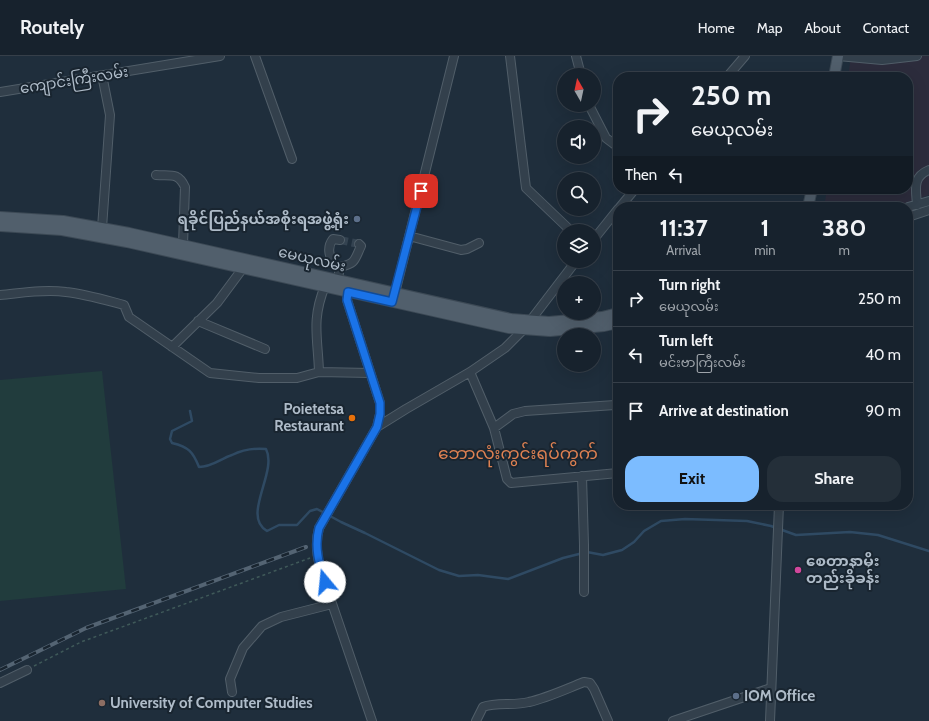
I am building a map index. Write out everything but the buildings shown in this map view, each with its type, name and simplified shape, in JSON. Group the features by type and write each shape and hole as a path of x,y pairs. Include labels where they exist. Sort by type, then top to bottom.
{"main road":[{"path":"835,72 838,56"},
{"name":"မေယုလမ်း","path":"0,217 63,221 102,228 183,245 394,297 511,319 550,331 613,324"},
{"name":"မေယုလမ်း","path":"0,226 62,230 127,242 325,286 337,284 348,292 394,297"},
{"name":"မေယုလမ်း","path":"527,325 602,317 613,314"}],"street":[{"name":"ကျောင်းကြီးလမ်း","path":"0,92 220,56"},
{"path":"255,56 292,159"},
{"path":"394,297 454,56"},
{"path":"510,56 526,188 564,224"},
{"path":"576,56 579,68"},
{"path":"731,72 745,56"},
{"path":"838,56 882,60 917,56"},
{"path":"102,75 110,115 102,228"},
{"path":"593,112 606,138 613,143"},
{"path":"917,205 916,180 921,173 929,170"},
{"path":"156,175 177,176 182,180 186,187 183,245"},
{"path":"624,202 631,194"},
{"path":"913,206 929,201"},
{"path":"913,215 929,210"},
{"path":"601,230 613,215"},
{"path":"410,236 462,250 479,243"},
{"path":"340,240 333,240 330,243 329,253 334,265 340,267 351,265 361,246 359,244"},
{"path":"337,284 340,267"},
{"path":"172,347 216,303 243,268"},
{"path":"377,427 470,372 505,348 527,325 571,268"},
{"path":"319,372 316,320 318,305 325,286"},
{"path":"0,295 40,291 65,292 101,298 124,305 129,317 210,373 259,378 297,378 319,372 370,373"},
{"path":"348,292 347,300 380,403 380,414 377,427 323,520 317,534 317,556 372,721"},
{"path":"198,321 265,348"},
{"path":"470,372 494,428 507,479 511,483 613,473"},
{"path":"494,428 513,414 526,411 613,405"},
{"path":"582,476 584,592"},
{"path":"770,721 779,510"},
{"path":"232,692 230,679 243,648 262,626 281,617 332,604"},
{"path":"0,683 27,670"},
{"path":"476,721 483,707 489,705 520,704 530,702 584,682 590,683 594,689 608,721"},
{"path":"673,721 771,688"}],"path":[{"path":"27,670 81,642 317,556"}],"shaded area":[{"path":"851,56 929,56 929,195 908,202 825,202 826,194 913,194 913,72 849,72"}],"green space":[{"path":"102,371 126,589 0,601 0,380"}],"waterway":[{"path":"190,411 192,421 172,431 170,439 172,443 183,446 190,451 195,457 199,467 212,464 236,453 253,449 266,449 268,469 258,505 258,515 260,524 267,531 279,525 297,525 310,511 317,509 439,570 459,576 478,575 508,579 563,558 587,552 603,555 622,550 634,542 644,531 661,521 685,519 747,521 771,526 796,535 850,532 878,535 929,551"}],"tunnel":[{"path":"340,240 359,244"}],"railway":[{"path":"0,670 86,628 306,547"}],"place":[{"name":"ရခိုင်ပြည်နယ်အစိုးရအဖွဲ့ရုံး","path":"357,219"},
{"name":"Poietetsa Restaurant","path":"352,418"},
{"name":"စေတာနာမိုး တည်းခိုခန်း","path":"798,570"},
{"name":"IOM Office","path":"736,696"},
{"name":"University of Computer Studies","path":"102,703"}],"district":[{"name":"ဘောလုံးကွင်းရပ်ကွက်","path":"518,453"}],"route":[{"path":"325,582 317,556 317,534 377,427 380,414 380,403 347,300 348,292 392,302 421,191"}]}
